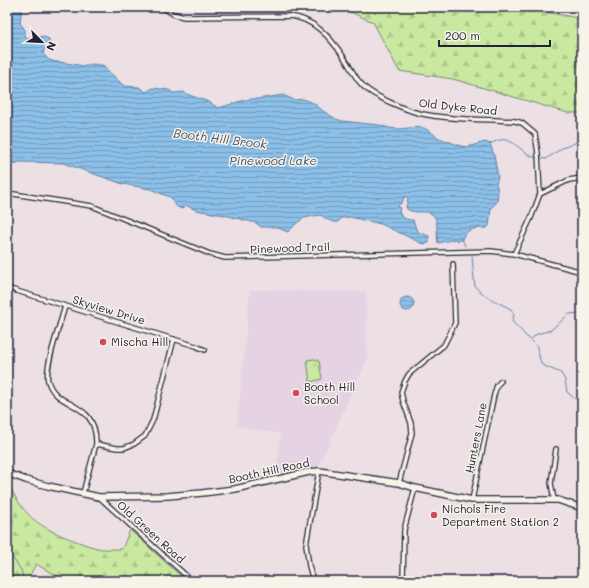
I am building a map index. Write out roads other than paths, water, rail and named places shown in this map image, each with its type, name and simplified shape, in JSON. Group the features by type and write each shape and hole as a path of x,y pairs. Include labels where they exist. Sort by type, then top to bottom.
{"street":[{"name":"Old Dyke Road","path":"162,7 173,14 184,17 288,16 305,20 316,26 329,37 360,83 370,92 410,111 443,116 515,121 522,123 535,134 538,153 540,194"},
{"path":"514,254 531,218 540,194 569,180 582,178"},
{"name":"Pinewood Trail","path":"7,193 92,206 210,254 225,258 491,250 514,254 582,272"},
{"path":"399,483 412,433 412,423 401,392 404,381 409,374 444,345 455,323 453,264"},
{"name":"Skyview Drive","path":"7,288 174,339 205,350"},
{"path":"65,306 49,363 48,381 55,393 82,411 92,422 96,436 96,444 83,493"},
{"path":"96,444 124,448 134,444 145,436 153,420 174,339"},
{"name":"Hunters Lane","path":"472,500 494,395 497,385 501,380"},
{"path":"554,500 551,483 556,450"},
{"path":"313,581 306,545 319,471"},
{"name":"Booth Hill Road","path":"7,473 26,480 99,497 167,496 202,493 234,489 319,471 399,483 414,488 472,500 558,500 582,508"},
{"path":"403,581 404,530 414,488"},
{"name":"Old Green Road","path":"99,497 192,581"}],"water":[{"name":"Pinewood Lake","path":"7,7 22,7 20,23 25,30 25,36 32,40 42,36 49,39 49,43 45,47 43,54 49,60 84,66 91,64 102,65 124,86 139,87 146,92 153,88 169,90 173,93 184,92 209,102 218,108 249,99 283,95 294,100 303,99 309,101 336,119 342,121 399,129 417,127 424,128 439,138 467,147 485,142 490,144 494,155 498,177 496,183 498,191 497,202 491,208 489,226 487,228 469,231 462,239 458,241 455,239 438,243 437,224 433,215 427,212 416,212 406,208 408,198 405,196 398,206 400,208 399,211 401,215 408,220 413,220 416,229 420,233 429,236 429,243 423,244 381,224 350,217 341,218 338,222 331,221 320,215 304,218 288,232 276,227 261,227 256,223 196,210 185,205 182,209 176,205 172,198 150,189 123,184 63,163 19,162 10,164 7,167"},
{"path":"404,297 410,297 414,301 414,307 410,311 404,311 400,307 400,301"}],"waterway":[{"name":"Booth Hill Brook","path":"540,158 546,159 562,148 573,144 582,138"},
{"name":"Booth Hill Brook","path":"489,144 498,140 510,141 532,157 537,158"},
{"path":"462,239 465,246"},
{"path":"472,256 475,287 487,297 511,309 514,315 512,321 537,347 542,365 561,373 565,380 567,392 582,405"},
{"path":"531,339 537,334 551,330 569,314 582,313"},
{"path":"7,509 13,519 12,527 10,529 7,528"},
{"path":"7,536 12,539 9,548 10,554 21,570 24,581"}],"place":[{"name":"Mischa Hill","path":"103,342"},
{"name":"Booth Hill School","path":"296,393"},
{"name":"Nichols Fire Department Station 2","path":"434,515"}]}
